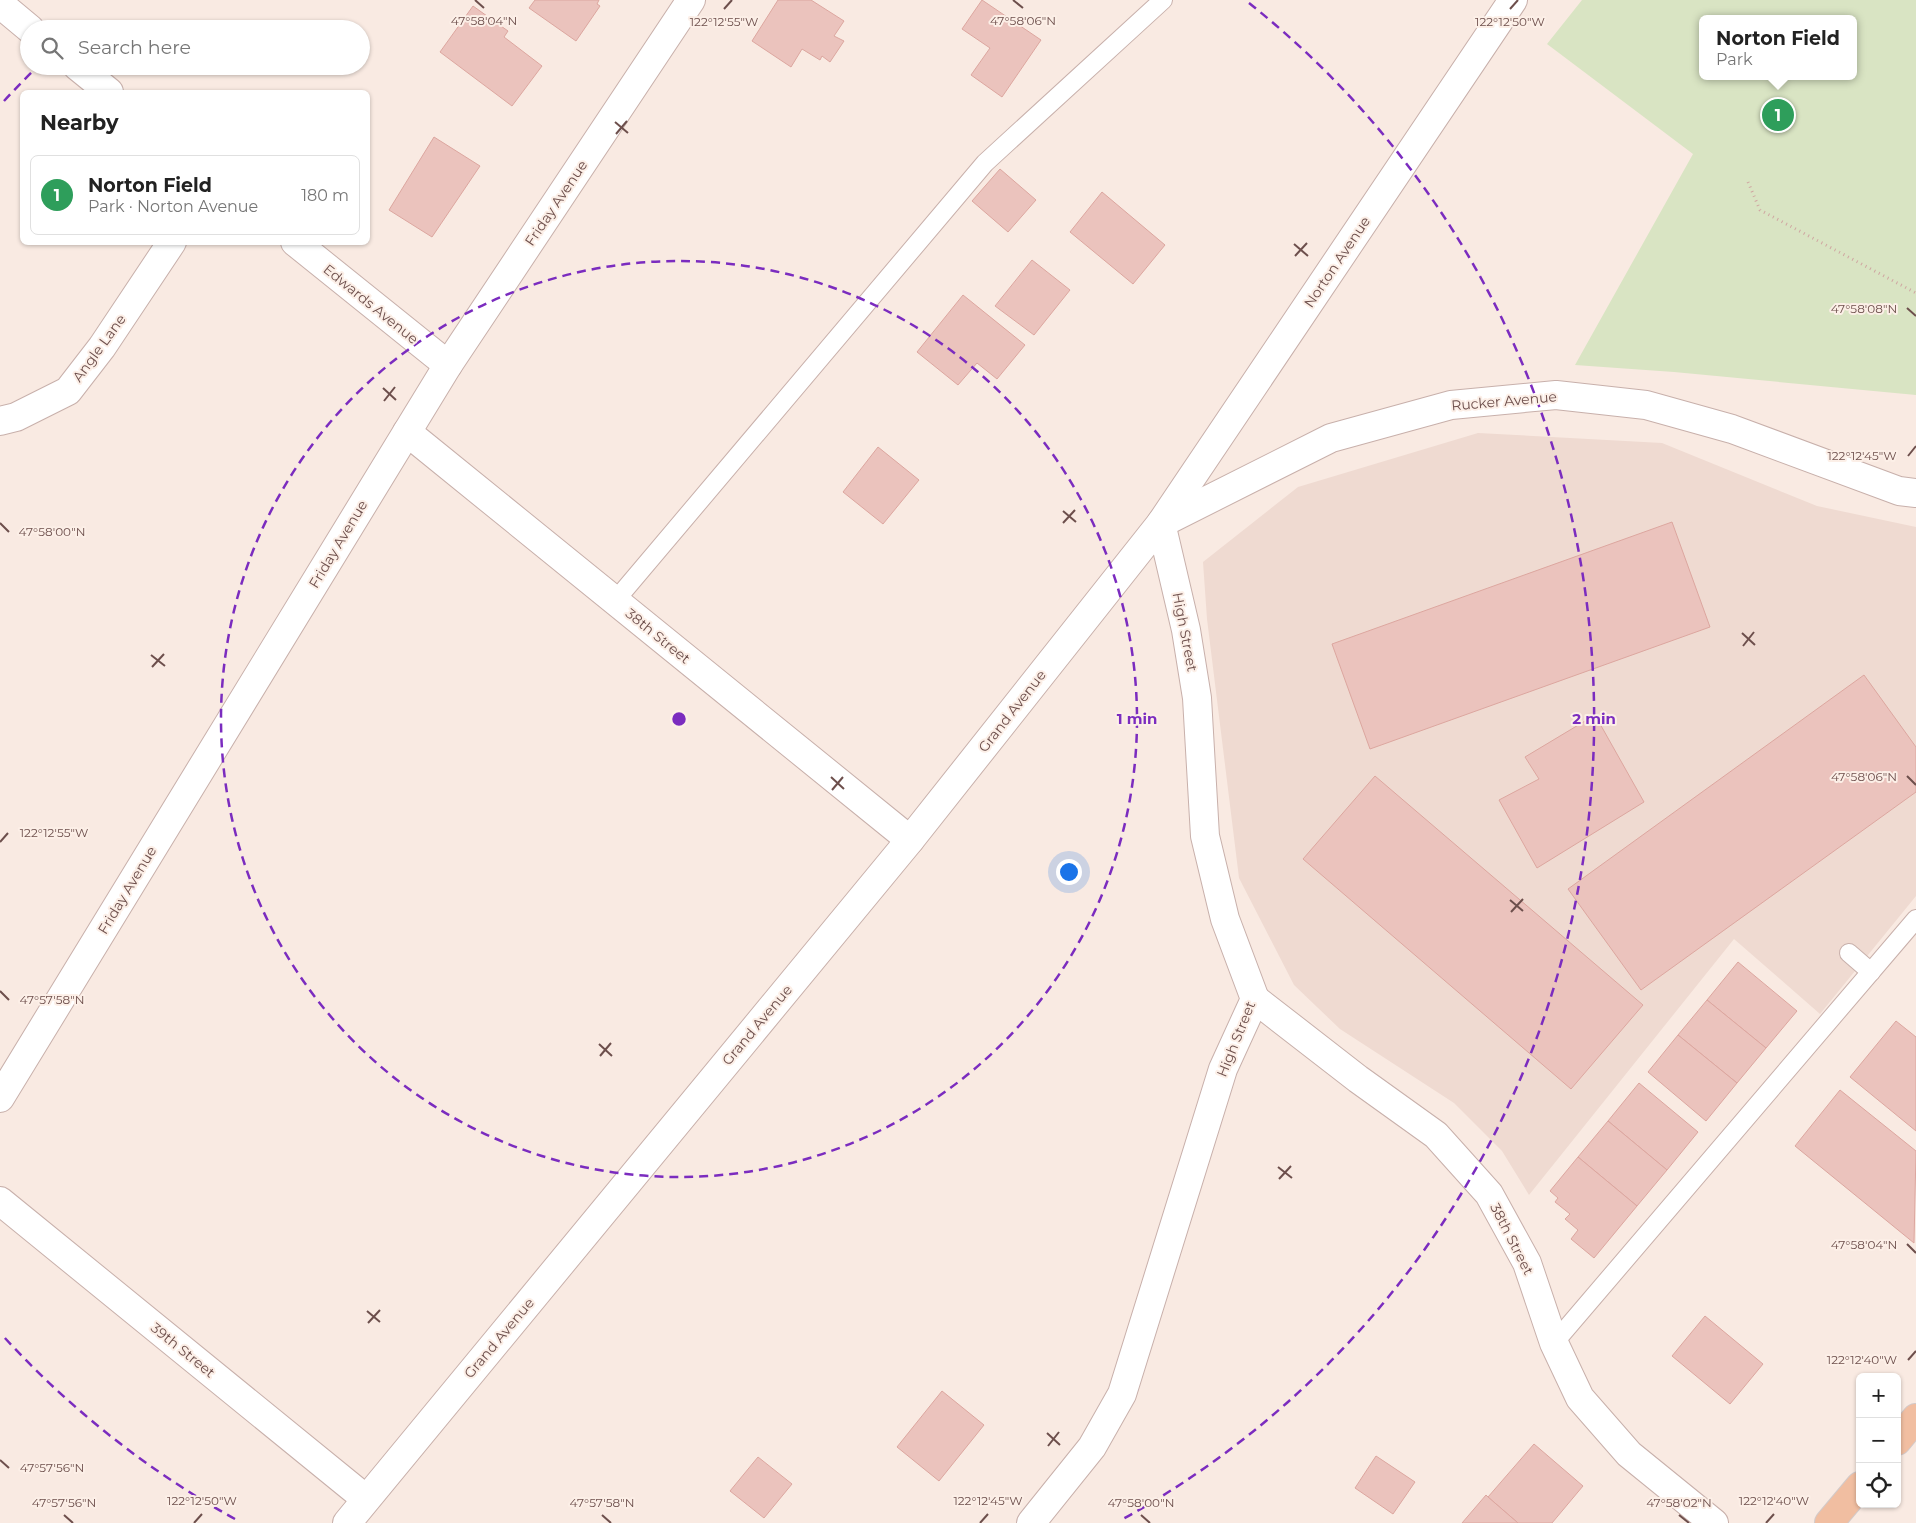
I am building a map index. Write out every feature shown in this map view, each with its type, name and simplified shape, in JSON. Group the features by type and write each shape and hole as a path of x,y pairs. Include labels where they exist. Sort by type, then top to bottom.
{"main road":[{"path":"1901,1436 1916,1418"},
{"path":"1829,1523 1856,1491"}],"street":[{"name":"Friday Avenue","path":"0,1098 448,366 691,0"},
{"name":"Norton Avenue","path":"1160,523 1513,0"},
{"path":"0,4 20,21"},
{"path":"88,75 107,90"},
{"name":"Angle Lane","path":"0,421 16,417 68,391 102,347 170,245"},
{"name":"Edwards Avenue","path":"299,245 448,366"},
{"name":"Rucker Avenue","path":"1160,523 1331,438 1451,405 1556,395 1646,405 1732,429 1899,491 1916,493"},
{"name":"38th Street","path":"407,432 910,840"},
{"name":"Grand Avenue","path":"347,1523 910,840 1160,523"},
{"name":"High Street","path":"1031,1523 1092,1447 1122,1394 1223,1070 1255,999 1225,920 1205,836 1197,698 1186,630 1160,523"},
{"name":"38th Street","path":"1255,999 1358,1079 1436,1135 1489,1194 1527,1263 1554,1343 1580,1398 1629,1454 1714,1523"},
{"name":"39th Street","path":"0,1201 366,1499"}],"lane":[{"path":"615,601 986,163 1163,0"},
{"path":"1554,1343 1916,920"},
{"path":"1849,953 1871,972"}],"path":[{"path":"1748,182 1760,210 1916,293"}],"shaded area":[{"path":"1478,433 1662,443 1817,506 1916,527 1916,896 1820,1014 1734,939 1529,1195 1502,1151 1454,1103 1340,1029 1294,985 1239,878 1207,619 1203,562 1298,487"}],"green space":[{"path":"1582,0 1916,0 1916,395 1674,372 1575,365 1693,154 1547,44"}],"building":[{"path":"535,0 599,0 597,4 600,6 576,41 529,8"},
{"path":"778,0 811,0 844,21 834,36 844,41 830,62 822,56 820,60 802,49 791,67 752,41"},
{"path":"982,0 1041,40 1002,97 971,75 990,48 962,29"},
{"path":"473,6 508,31 504,37 542,66 512,106 440,52"},
{"path":"434,137 480,166 432,237 389,210"},
{"path":"1000,169 1036,200 1008,232 972,201"},
{"path":"1102,192 1165,245 1133,284 1070,232"},
{"path":"1032,260 1070,290 1034,335 995,306"},
{"path":"963,295 1025,345 997,379 977,363 958,385 917,352"},
{"path":"878,447 919,480 883,524 843,492"},
{"path":"1672,522 1710,627 1370,749 1332,644"},
{"path":"1864,675 1916,747 1916,792 1641,990 1568,889"},
{"path":"1595,715 1644,802 1537,868 1499,800 1539,779 1525,757"},
{"path":"1375,776 1643,1005 1571,1089 1303,859"},
{"path":"1738,962 1797,1011 1766,1048 1707,1000"},
{"path":"1707,1000 1766,1048 1737,1083 1678,1035"},
{"path":"1896,1021 1916,1037 1916,1131 1850,1077"},
{"path":"1678,1035 1737,1083 1706,1121 1648,1072"},
{"path":"1639,1083 1698,1132 1667,1170 1608,1121"},
{"path":"1840,1090 1916,1151 1914,1243 1795,1146"},
{"path":"1608,1121 1667,1170 1637,1206 1578,1157"},
{"path":"1578,1157 1637,1206 1594,1258 1571,1239 1578,1230 1565,1219 1570,1214 1555,1202 1558,1198 1550,1191"},
{"path":"1705,1316 1763,1364 1730,1404 1672,1356"},
{"path":"942,1391 984,1425 939,1481 897,1447"},
{"path":"1534,1444 1583,1486 1552,1523 1518,1523 1488,1497"},
{"path":"1376,1456 1415,1482 1393,1514 1355,1488"},
{"path":"758,1457 792,1484 764,1518 730,1491"},
{"path":"1486,1495 1488,1497 1518,1523 1462,1523"}],"place":[{"name":"Norton Field","path":"1778,115"}]}
